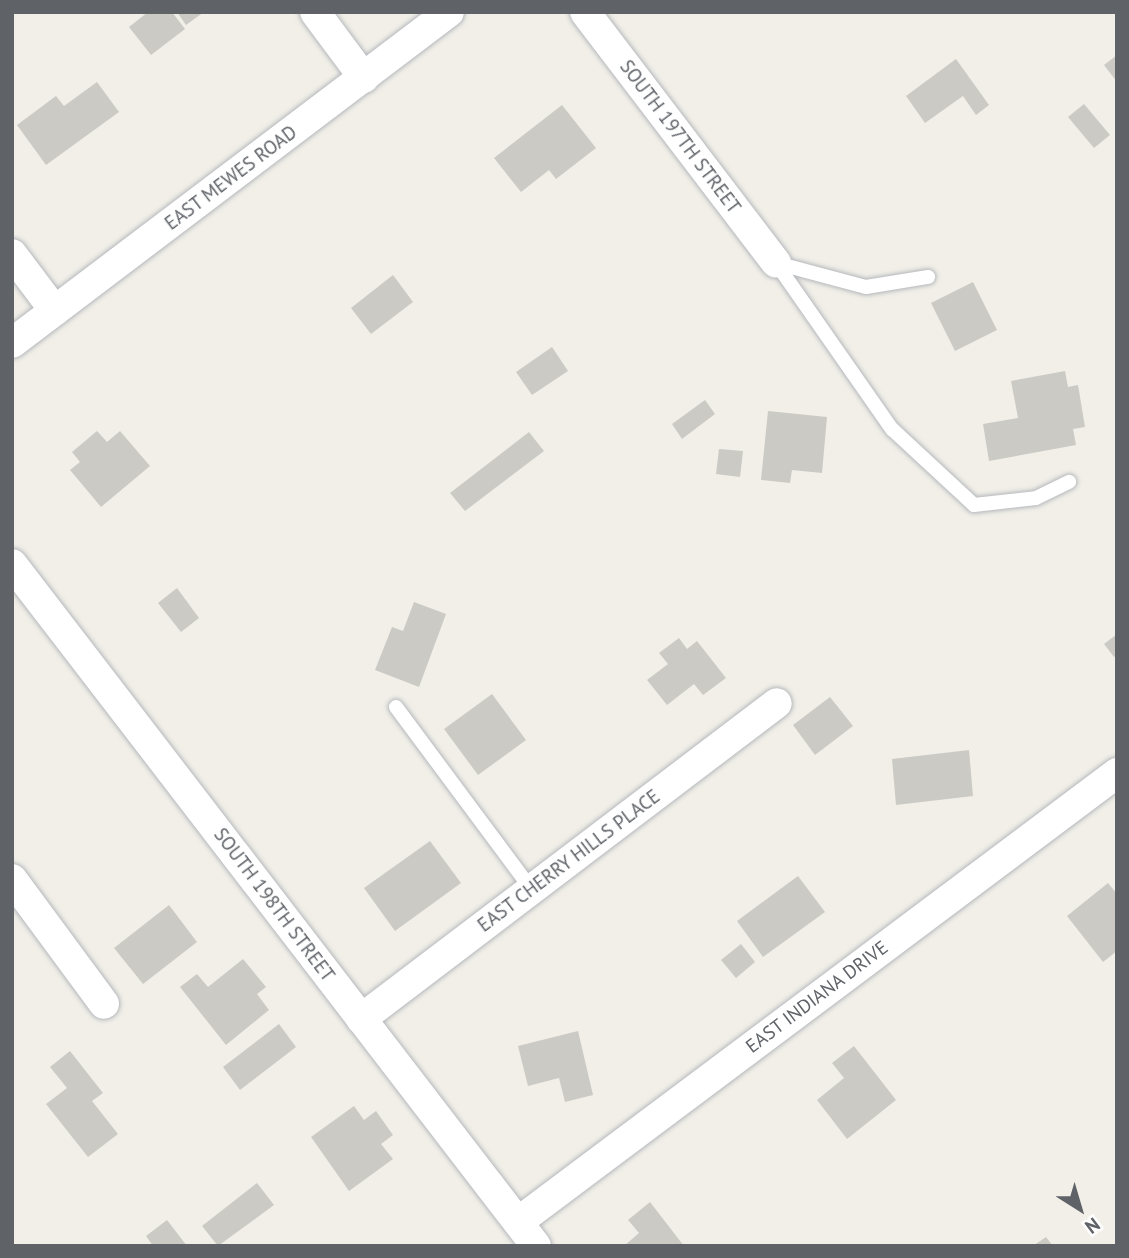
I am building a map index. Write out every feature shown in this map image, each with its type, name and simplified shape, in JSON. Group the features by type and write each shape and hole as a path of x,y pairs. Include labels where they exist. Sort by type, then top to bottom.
{"street":[{"path":"315,12 365,78"},
{"name":"EAST MEWES ROAD","path":"12,343 449,12"},
{"name":"SOUTH 197TH STREET","path":"584,12 776,262"},
{"path":"12,254 55,311"},
{"name":"SOUTH 198TH STREET","path":"12,564 536,1246"},
{"name":"EAST CHERRY HILLS PLACE","path":"361,1019 777,703"},
{"name":"EAST INDIANA DRIVE","path":"518,1222 1117,774"},
{"path":"12,878 104,1003"}],"lane":[{"path":"776,262 866,287 928,277"},
{"path":"776,262 892,429 974,505 1036,498 1069,482"},
{"path":"396,707 531,889"}],"building":[{"path":"148,12 172,12 185,29 151,55 129,27"},
{"path":"177,12 204,12 186,25"},
{"path":"1117,55 1117,82 1104,65"},
{"path":"956,59 989,105 976,115 963,96 925,123 906,96"},
{"path":"97,82 119,112 46,165 17,125 56,96 64,106"},
{"path":"1084,104 1110,135 1094,148 1068,117"},
{"path":"562,105 596,148 556,179 549,170 521,192 494,158"},
{"path":"393,275 413,302 371,334 351,308"},
{"path":"973,282 997,330 955,351 931,303"},
{"path":"552,347 568,371 532,395 516,372"},
{"path":"1065,371 1068,387 1078,385 1085,427 1073,429 1076,445 989,461 983,424 1018,418 1011,381"},
{"path":"705,400 715,414 682,439 672,424"},
{"path":"768,411 827,417 822,473 792,470 790,483 761,480"},
{"path":"97,431 107,442 120,431 150,466 101,507 70,470 80,462 72,452"},
{"path":"529,432 544,451 465,511 450,493"},
{"path":"719,449 743,451 740,477 716,474"},
{"path":"177,588 199,618 181,632 158,603"},
{"path":"414,602 446,614 419,687 375,670 392,627 403,631"},
{"path":"1117,634 1117,655 1114,657 1104,644"},
{"path":"679,638 687,649 697,641 726,678 703,695 694,684 667,705 647,680 668,664 659,653"},
{"path":"492,694 526,740 478,775 444,729"},
{"path":"830,697 853,726 815,755 793,725"},
{"path":"969,750 973,796 896,805 892,759"},
{"path":"430,841 461,883 395,931 364,888"},
{"path":"798,876 825,912 763,957 737,921"},
{"path":"1108,883 1117,894 1117,951 1103,962 1067,916"},
{"path":"169,905 197,942 143,984 114,948"},
{"path":"741,944 755,962 736,978 721,960"},
{"path":"243,959 266,987 257,994 269,1010 226,1045 180,987 197,974 208,987"},
{"path":"279,1024 296,1047 240,1090 223,1067"},
{"path":"578,1031 593,1095 565,1102 559,1078 528,1086 518,1046"},
{"path":"854,1046 896,1100 847,1139 817,1100 844,1078 832,1063"},
{"path":"70,1051 103,1093 92,1101 118,1134 88,1157 46,1104 67,1088 50,1067"},
{"path":"354,1106 364,1120 376,1111 393,1135 381,1144 393,1159 349,1191 311,1137"},
{"path":"257,1183 274,1205 218,1246 202,1226"},
{"path":"650,1202 684,1246 624,1246 639,1233 628,1220"},
{"path":"167,1220 187,1246 153,1246 146,1236"},
{"path":"1046,1237 1053,1246 1033,1246"}]}
